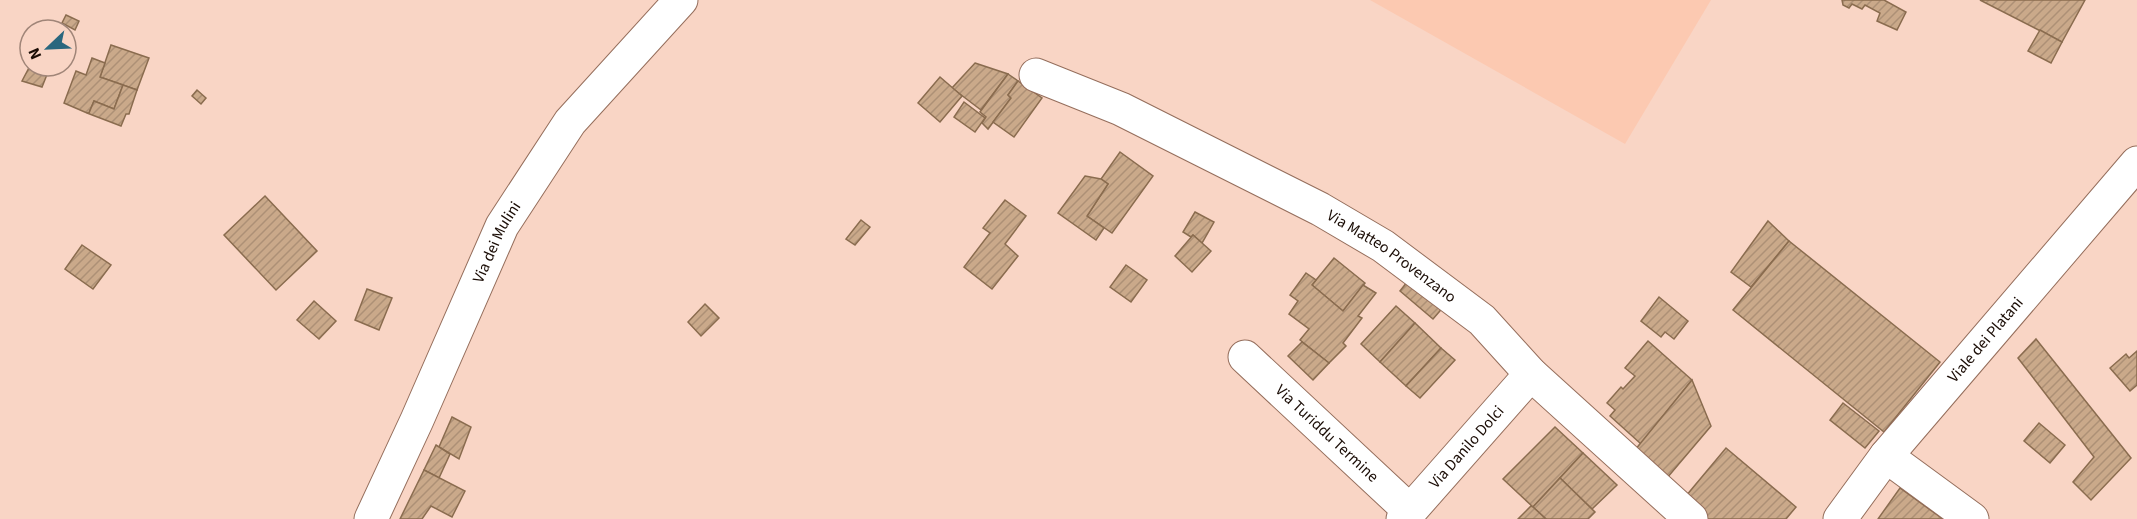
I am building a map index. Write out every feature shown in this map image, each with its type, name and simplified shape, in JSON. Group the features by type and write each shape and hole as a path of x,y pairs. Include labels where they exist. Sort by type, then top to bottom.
{"street":[{"name":"Via dei Mulini","path":"371,519 502,226 570,122 681,0"},
{"name":"Via Matteo Provenzano","path":"1036,75 1121,110 1320,210 1383,246 1482,320 1531,374 1691,519"},
{"name":"Viale dei Platani","path":"1840,519 1886,456 2136,168"},
{"name":"Via Turiddu Termine","path":"1245,357 1417,513"},
{"name":"Via Danilo Dolci","path":"1417,513 1531,374"},
{"path":"1886,456 1972,519"}],"shaded area":[{"path":"1370,0 1711,0 1625,144"}],"building":[{"path":"1842,0 1884,0 1906,12 1897,30 1877,21 1880,13 1865,5 1862,9 1852,4 1849,8 1843,5"},
{"path":"1980,0 2085,0 2062,42"},
{"path":"2040,30 2062,42 2051,63 2028,51"},
{"path":"111,45 149,58 137,90 100,77"},
{"path":"92,58 105,63 100,77 123,85 114,109 94,101 87,113 64,103 73,78 78,78 78,72 86,75"},
{"path":"975,63 1008,74 981,110 952,88"},
{"path":"1008,74 1018,81 1008,95 1011,98 988,129 982,123 986,117 980,112"},
{"path":"940,77 962,96 940,122 918,103"},
{"path":"24,78 46,78 42,87 22,81"},
{"path":"1018,81 1042,98 1014,137 993,122 1011,98 1008,95"},
{"path":"123,85 137,90 129,114 126,114 121,126 87,113 94,101 114,109"},
{"path":"197,90 206,98 201,104 192,96"},
{"path":"964,102 985,118 975,132 954,117"},
{"path":"1120,152 1153,176 1112,233 1087,216 1108,184 1101,179"},
{"path":"1085,176 1101,179 1108,184 1087,216 1104,228 1096,240 1058,213"},
{"path":"265,196 317,251 276,290 224,235"},
{"path":"1005,200 1026,216 1005,244 1018,256 992,289 964,267 990,233 983,228"},
{"path":"1195,212 1214,222 1202,243 1193,235 1191,237 1183,232"},
{"path":"861,220 870,227 855,245 846,239"},
{"path":"1768,221 1789,241 1751,287 1731,272"},
{"path":"1193,235 1211,251 1192,272 1175,256"},
{"path":"1789,241 1940,362 1884,432 1733,310"},
{"path":"82,245 111,265 93,289 65,269"},
{"path":"1334,258 1365,283 1343,311 1312,285"},
{"path":"1126,265 1147,280 1131,302 1110,287"},
{"path":"1306,273 1316,280 1312,285 1343,311 1363,285 1376,293 1358,316 1362,318 1343,343 1346,346 1329,363 1300,340 1309,329 1289,314 1298,301 1290,295"},
{"path":"1411,277 1445,305 1433,319 1400,291"},
{"path":"367,289 392,298 379,330 355,320"},
{"path":"1659,297 1688,321 1674,339 1665,332 1661,337 1641,321"},
{"path":"314,301 336,321 319,339 297,320"},
{"path":"705,304 719,318 701,336 688,322"},
{"path":"1396,306 1415,323 1380,362 1361,344"},
{"path":"1415,323 1441,348 1406,386 1380,362"},
{"path":"2036,339 2131,458 2091,500 2073,482 2094,457 2018,358"},
{"path":"1648,341 1692,380 1641,444 1610,416 1615,410 1607,403 1635,376 1625,368"},
{"path":"1302,342 1329,363 1313,380 1288,356"},
{"path":"1441,348 1455,360 1420,398 1406,386"},
{"path":"2137,351 2137,385 2130,391 2110,368 2126,354 2129,358"},
{"path":"1692,380 1711,426 1667,478 1635,450"},
{"path":"1843,403 1879,431 1865,448 1830,420"},
{"path":"452,417 471,427 459,459 439,447"},
{"path":"2039,423 2065,445 2050,463 2024,441"},
{"path":"1555,427 1583,453 1533,507 1503,479"},
{"path":"436,445 450,454 439,478 424,470"},
{"path":"1726,448 1796,507 1786,519 1702,519 1681,502"},
{"path":"1583,453 1617,485 1592,509 1560,478"},
{"path":"424,470 465,491 452,517 431,506 422,519 400,519"},
{"path":"1560,478 1595,512 1588,519 1546,519 1533,507"},
{"path":"1900,488 1943,519 1878,519"},
{"path":"1531,506 1533,507 1546,519 1518,519"}]}
